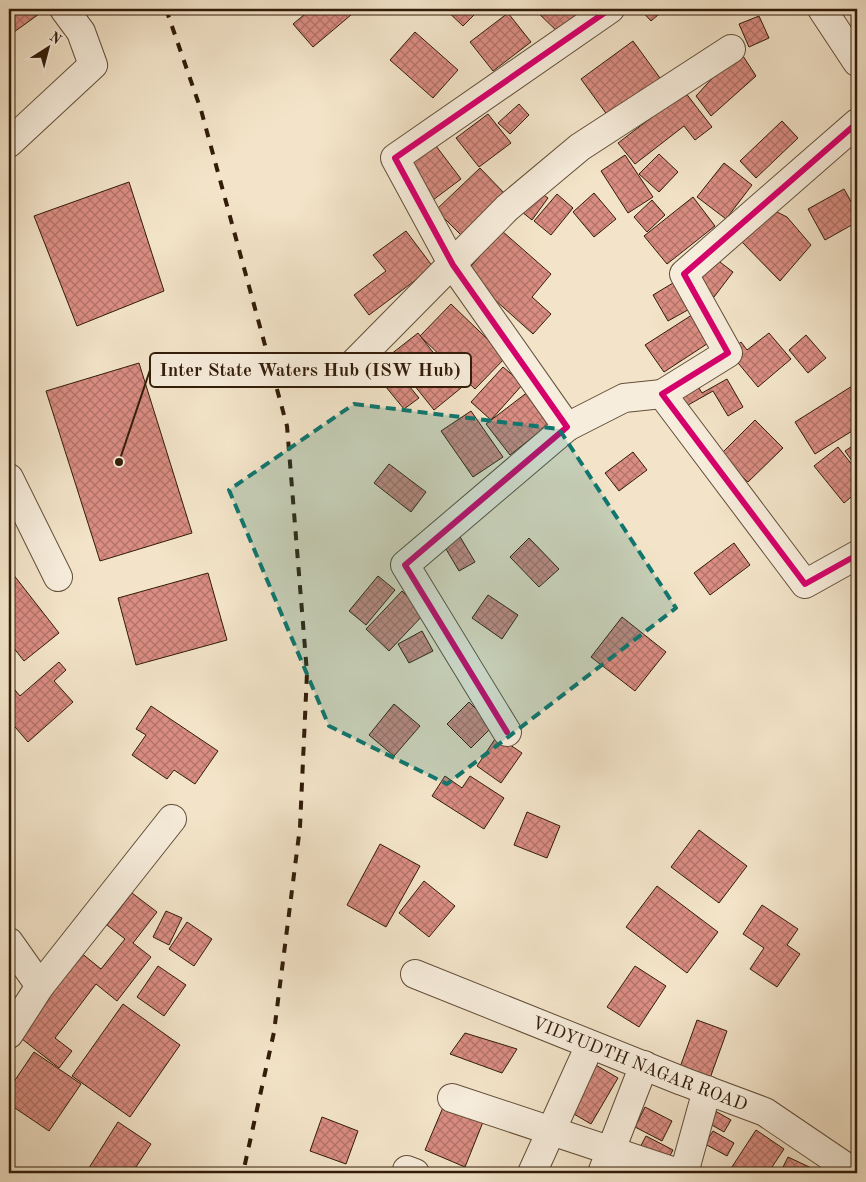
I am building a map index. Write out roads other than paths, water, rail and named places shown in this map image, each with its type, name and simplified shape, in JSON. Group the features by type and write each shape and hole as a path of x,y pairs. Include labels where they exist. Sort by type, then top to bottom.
{"street":[{"path":"9,143 93,65 80,32 64,9"},
{"path":"567,427 453,265 394,158 610,9"},
{"path":"822,9 857,62"},
{"path":"355,362 453,265 507,208 580,147 731,49"},
{"path":"507,732 405,565 567,427 624,398 662,394 728,353 684,274 857,123"},
{"path":"662,394 806,584 857,555"},
{"path":"9,478 58,576"},
{"path":"9,1034 40,986 172,818"},
{"path":"9,942 40,986"},
{"name":"VIDYUDTH NAGAR ROAD","path":"415,974 765,1112 855,1173"},
{"path":"532,1173 590,1044"},
{"path":"606,1162 644,1065"},
{"path":"684,1173 707,1090"},
{"path":"452,1098 551,1131 606,1162 678,1173"}],"railway":[{"path":"166,9 201,110 287,426 307,673 300,827 274,1032 243,1173"}],"place":[{"name":"Inter State Waters Hub (ISW Hub)","path":"119,462"}]}
